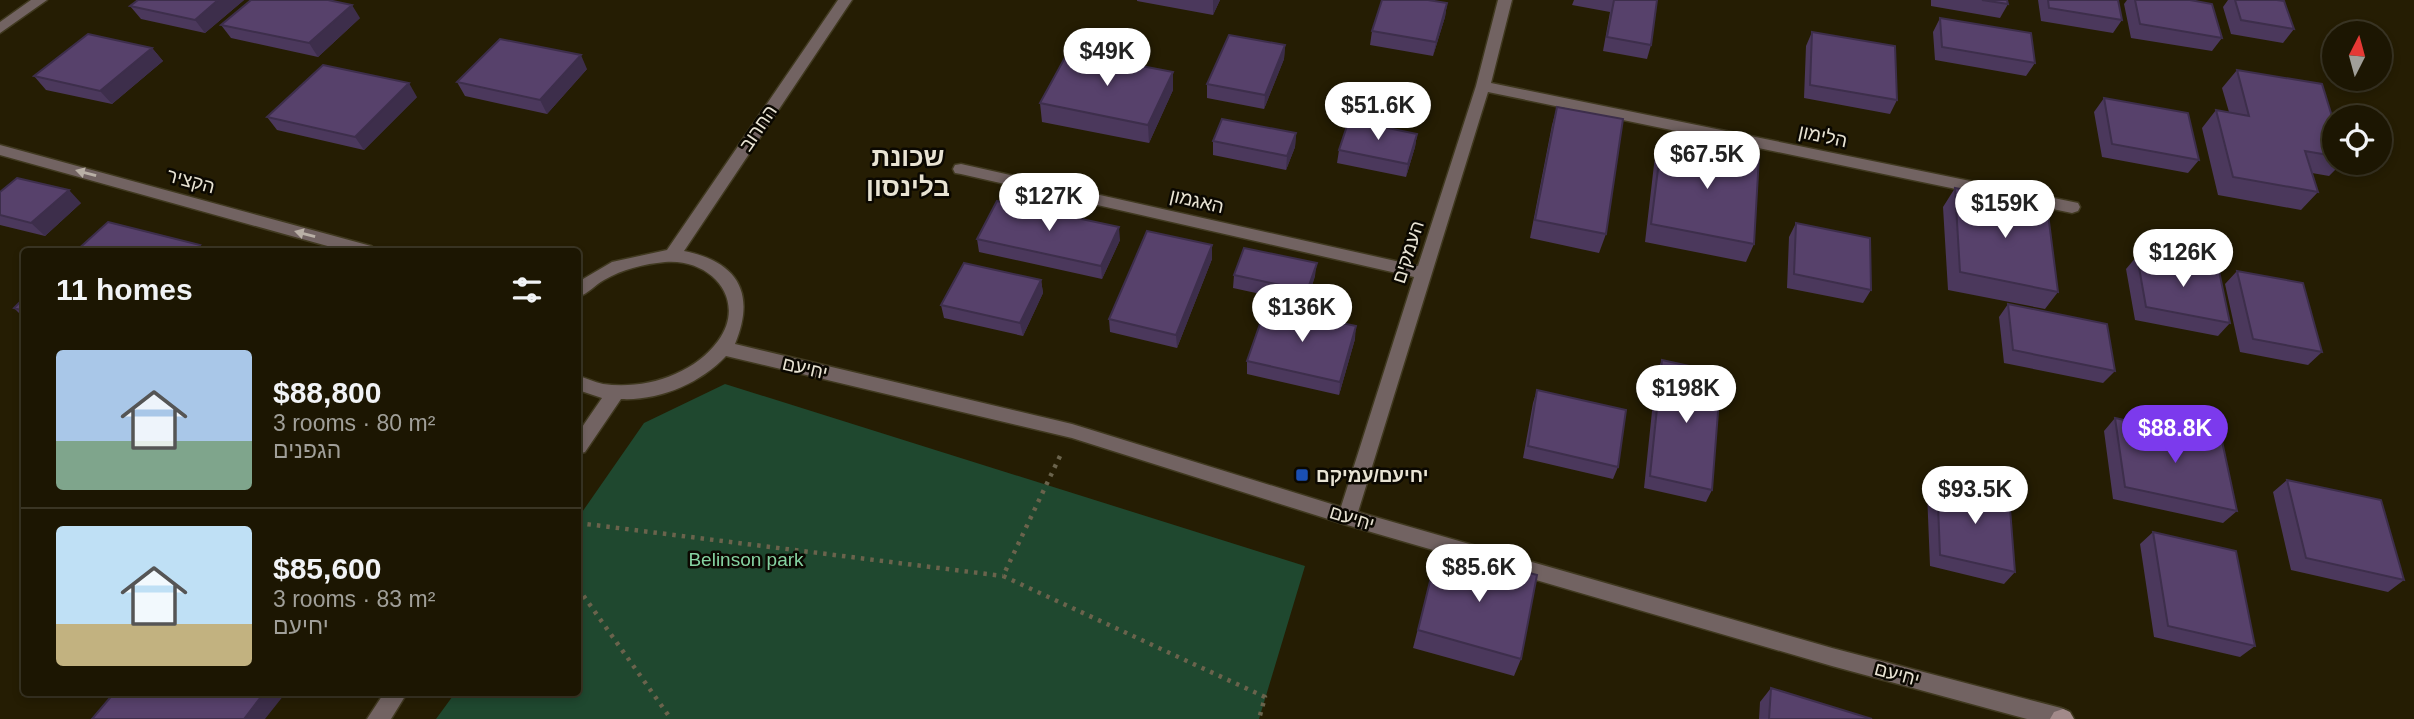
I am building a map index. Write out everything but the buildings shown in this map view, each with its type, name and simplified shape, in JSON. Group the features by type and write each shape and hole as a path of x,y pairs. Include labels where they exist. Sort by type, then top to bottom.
{"street":[{"path":"0,29 40,0"},
{"name":"החרוב","path":"672,255 845,0"},
{"name":"העמקים","path":"1347,517 1483,86 1505,0"},
{"name":"הלימון","path":"1483,86 2072,207"},
{"name":"הקציר","path":"0,150 356,248"},
{"name":"האגמון","path":"961,169 1423,273"},
{"path":"581,289 611,268 641,258 672,255 698,260 718,270 732,285 738,305 734,326 722,348 706,364 675,383 639,393 615,394 590,390 581,385"},
{"name":"יחיעם","path":"722,348 1072,431 1347,517 1832,657 2062,719"},
{"path":"581,443 615,394"},
{"path":"378,719 395,696"}],"path":[{"path":"1003,576 1072,431"},
{"path":"581,523 1003,576 1265,697 1259,719"},
{"path":"581,592 671,719"}],"green space":[{"name":"Belinson park","path":"725,384 1305,566 1259,719 436,719 453,696 581,696 581,514 644,423"}],"place":[{"name":"יחיעם/עמיקם","path":"1302,475"}],"district":[{"name":"שכונת בלינסון","path":"908,172"}]}
